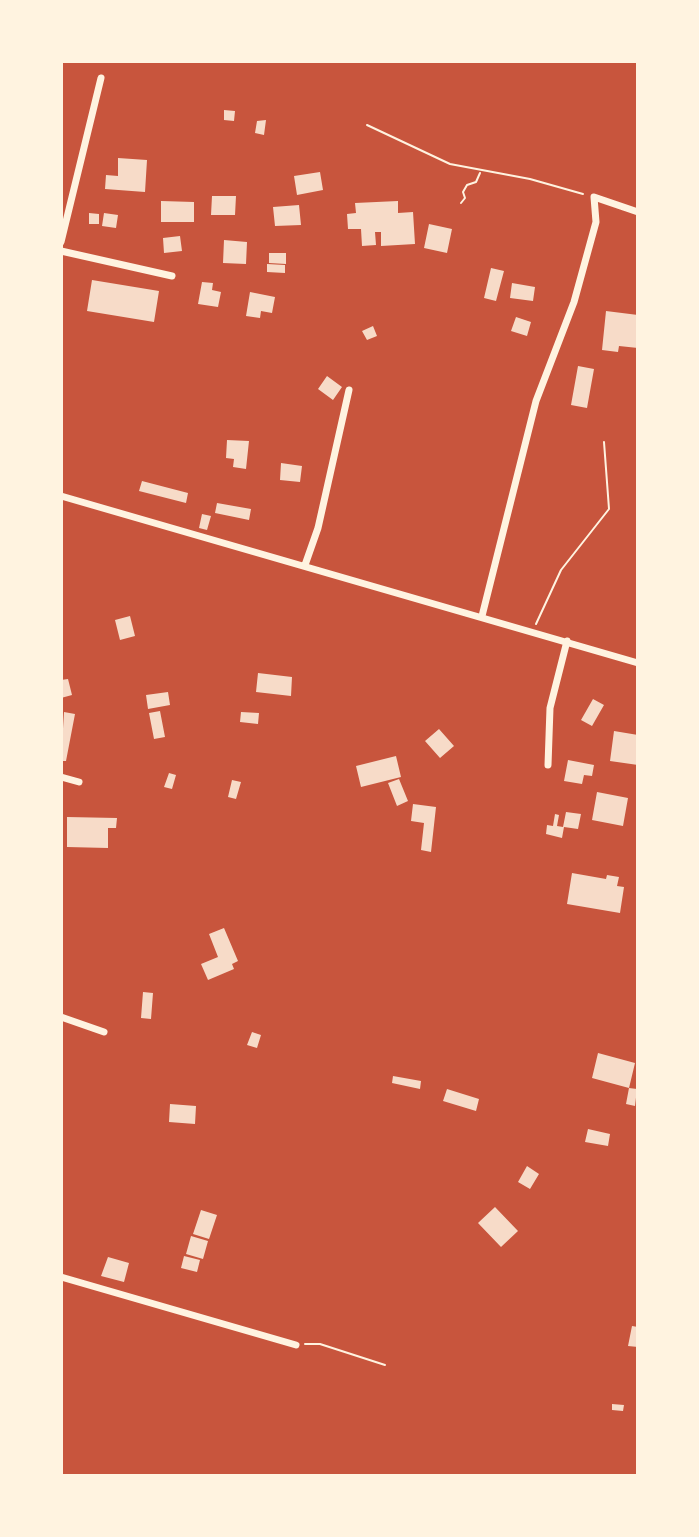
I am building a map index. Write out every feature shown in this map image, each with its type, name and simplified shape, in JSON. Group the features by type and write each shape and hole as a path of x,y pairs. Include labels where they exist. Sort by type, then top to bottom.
{"street":[{"path":"61,242 101,79"},
{"path":"482,616 536,401 574,302 596,222 594,197 638,212"},
{"path":"61,251 172,276"},
{"path":"304,565 318,528 349,390"},
{"path":"61,496 638,663"},
{"path":"548,765 550,708 567,641"},
{"path":"61,777 79,782"},
{"path":"61,1017 104,1032"},
{"path":"61,1277 296,1345"}],"path":[{"path":"367,125 450,164 480,172 530,179 594,197"},
{"path":"461,203 465,198 463,192 467,186 476,182 480,172"},
{"path":"532,631 561,570 609,509 604,442"},
{"path":"296,1345 320,1344 385,1364"}],"building":[{"path":"224,110 235,111 234,121 224,120"},
{"path":"266,120 264,135 255,133 257,121"},
{"path":"118,158 147,160 145,192 105,189 106,175 118,176"},
{"path":"320,172 323,190 297,195 294,176"},
{"path":"212,196 236,196 235,215 211,215"},
{"path":"161,201 194,202 194,222 161,222"},
{"path":"398,201 398,213 413,212 415,244 381,246 381,232 375,232 376,245 362,246 361,229 348,229 347,214 356,213 355,203"},
{"path":"299,205 301,225 275,226 273,207"},
{"path":"89,213 99,214 99,224 89,224"},
{"path":"104,213 118,215 116,228 102,226"},
{"path":"429,224 452,229 447,253 424,248"},
{"path":"180,236 182,251 164,253 163,238"},
{"path":"224,240 247,242 246,264 223,263"},
{"path":"269,253 286,253 286,264 269,263"},
{"path":"267,264 285,265 285,273 267,272"},
{"path":"491,268 504,271 496,301 484,298"},
{"path":"92,280 159,291 154,322 87,311"},
{"path":"202,282 213,283 212,290 221,292 218,307 198,304"},
{"path":"512,283 535,287 533,301 510,298"},
{"path":"250,292 275,297 272,313 261,311 260,318 246,316"},
{"path":"606,311 638,315 638,348 619,346 618,352 602,350"},
{"path":"516,317 531,322 527,336 511,331"},
{"path":"373,326 377,336 367,340 362,331"},
{"path":"578,366 594,369 587,408 571,405"},
{"path":"327,376 342,387 333,400 318,389"},
{"path":"227,440 249,441 246,469 233,467 234,459 226,458"},
{"path":"281,463 302,466 300,482 280,480"},
{"path":"142,481 188,493 186,503 139,491"},
{"path":"217,503 251,509 249,520 215,513"},
{"path":"202,514 211,516 207,530 199,528"},
{"path":"130,616 135,636 120,640 115,620"},
{"path":"258,673 292,677 291,696 256,692"},
{"path":"68,679 72,695 61,698 61,680"},
{"path":"168,692 170,705 148,709 146,695"},
{"path":"593,699 604,705 592,726 581,720"},
{"path":"160,711 165,737 154,739 149,713"},
{"path":"64,712 75,714 66,761 61,761"},
{"path":"241,712 259,713 258,724 240,722"},
{"path":"439,729 454,746 440,758 425,741"},
{"path":"614,731 638,735 638,765 610,761"},
{"path":"396,756 401,777 361,787 356,766"},
{"path":"568,760 594,765 592,776 584,775 582,784 564,781"},
{"path":"169,773 176,775 172,789 164,787"},
{"path":"399,779 408,801 397,806 388,783"},
{"path":"232,780 241,782 236,799 228,797"},
{"path":"597,792 628,798 623,826 592,820"},
{"path":"413,804 436,807 431,852 421,850 424,823 411,821"},
{"path":"566,812 581,814 578,829 564,827 562,838 546,834 547,825 553,826 555,814 559,815 557,826 563,827"},
{"path":"67,817 117,818 116,828 108,828 108,848 67,847"},
{"path":"572,873 606,879 607,875 619,877 617,886 624,887 620,913 567,904"},
{"path":"224,928 238,961 232,964 234,969 208,980 201,964 218,957 209,934"},
{"path":"143,992 153,993 151,1019 141,1018"},
{"path":"252,1032 261,1035 257,1048 247,1045"},
{"path":"598,1053 635,1063 629,1088 592,1078"},
{"path":"393,1076 421,1081 420,1089 392,1083"},
{"path":"629,1088 637,1089 635,1106 626,1104"},
{"path":"447,1089 479,1099 476,1111 443,1101"},
{"path":"170,1104 196,1106 195,1124 169,1122"},
{"path":"588,1129 610,1134 608,1146 585,1142"},
{"path":"527,1166 539,1174 530,1189 518,1182"},
{"path":"495,1207 518,1231 501,1247 478,1223"},
{"path":"201,1210 217,1215 209,1239 193,1234"},
{"path":"191,1236 208,1241 203,1259 186,1254"},
{"path":"184,1256 200,1260 197,1272 181,1268"},
{"path":"108,1257 129,1263 124,1282 101,1276"},
{"path":"632,1326 638,1327 638,1347 628,1346"},
{"path":"612,1404 624,1405 623,1411 612,1410"}]}
